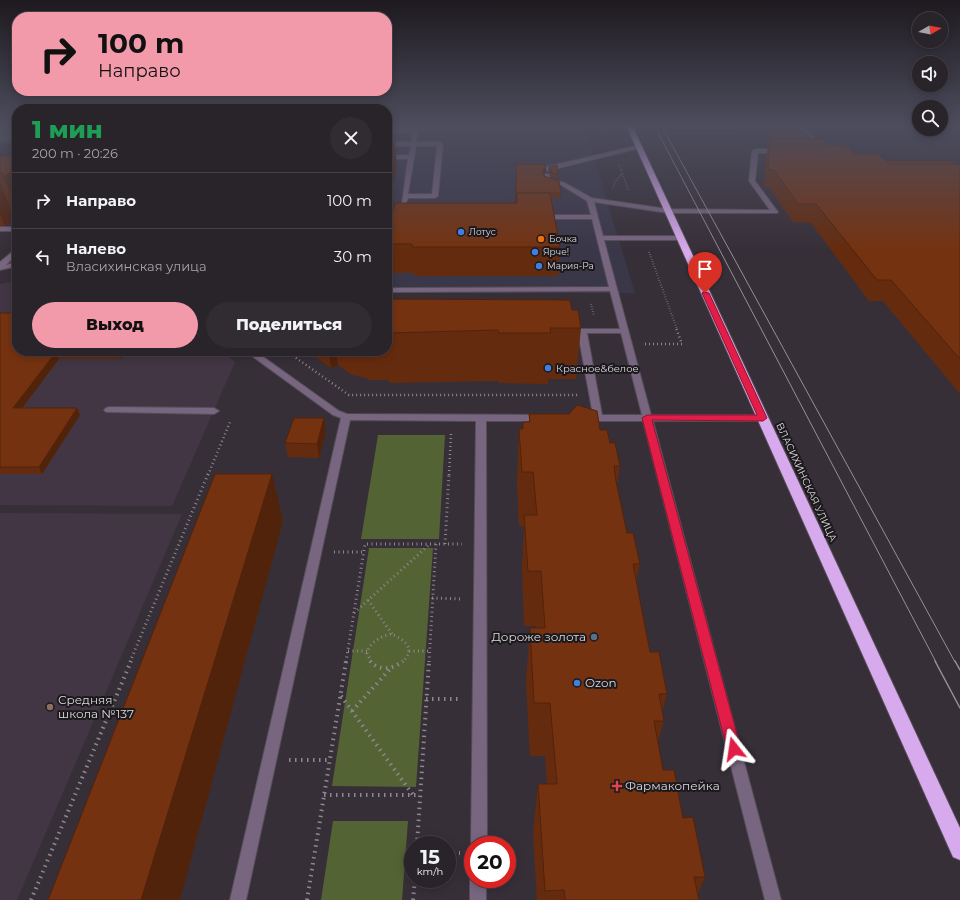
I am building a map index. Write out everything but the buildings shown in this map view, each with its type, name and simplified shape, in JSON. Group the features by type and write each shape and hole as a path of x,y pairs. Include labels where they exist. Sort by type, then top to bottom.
{"highway":[{"name":"ВЛАСИХИНСКАЯ УЛИЦА","path":"648,167 679,238 763,418 960,850"}],"street":[{"path":"402,210 409,167"},
{"path":"405,196 435,196 438,167"},
{"path":"550,167 546,168 547,180 562,184 590,200 668,211 775,212 752,180 753,167"},
{"path":"590,200 773,900"},
{"path":"0,214 12,214"},
{"path":"532,217 594,217"},
{"path":"0,229 12,229"},
{"path":"600,238 679,238"},
{"path":"0,267 12,255"},
{"path":"0,267 12,265"},
{"path":"392,291 613,289"},
{"path":"560,331 624,331"},
{"path":"578,331 594,395 598,418"},
{"path":"256,356 336,413 346,417 551,418"},
{"path":"109,410 214,411"},
{"path":"238,900 346,417"},
{"path":"479,836 481,418"},
{"path":"575,418 763,418"},
{"path":"478,888 478,900"}],"path":[{"path":"620,167 635,206"},
{"path":"628,344 682,344 644,238"},
{"path":"588,289 597,331"},
{"path":"578,331 572,315 594,316"},
{"path":"293,356 350,395 594,395"},
{"path":"32,900 230,422"},
{"path":"445,544 450,433"},
{"path":"308,900 365,544 480,544"},
{"path":"354,613 431,544"},
{"path":"418,836 436,544"},
{"path":"316,552 364,552"},
{"path":"432,598 480,599"},
{"path":"368,600 393,634"},
{"path":"391,668 377,667 371,662 368,651 374,640 382,636 393,634 399,636 405,641 409,651"},
{"path":"348,651 368,651"},
{"path":"409,651 429,651"},
{"path":"352,711 391,668 403,662 409,651"},
{"path":"340,696 412,795"},
{"path":"426,699 480,699"},
{"path":"269,760 330,760"},
{"path":"324,795 420,795"},
{"path":"413,900 414,888"}],"shaded area":[{"path":"392,167 597,167 635,293 392,292"},
{"path":"12,281 12,356 227,356 235,362 172,506 0,505 0,284"},
{"name":"Средняя школа №137","path":"0,513 182,514 17,900 0,900"}],"green space":[{"path":"378,435 445,435 439,539 361,539"},
{"path":"369,548 433,548 416,787 332,786"},
{"path":"333,821 408,821 407,836 404,836 402,900 321,900"}],"tram line":[{"path":"676,167 936,662"},
{"path":"684,167 955,662"},
{"path":"935,661 960,708"},
{"path":"955,661 960,670"}],"place":[{"name":"Лотус","path":"461,232"},
{"name":"Бочка","path":"541,239"},
{"name":"Ярче!","path":"535,252"},
{"name":"Мария-Ра","path":"539,266"},
{"name":"Красное&белое","path":"548,368"},
{"name":"Дороже золота","path":"594,637"},
{"name":"Ozon","path":"577,683"},
{"name":"Средняя школа №137","path":"50,707"},
{"name":"Фармакопейка","path":"617,786"}],"route":[{"path":"705,293 763,418 647,418 734,749"}]}
